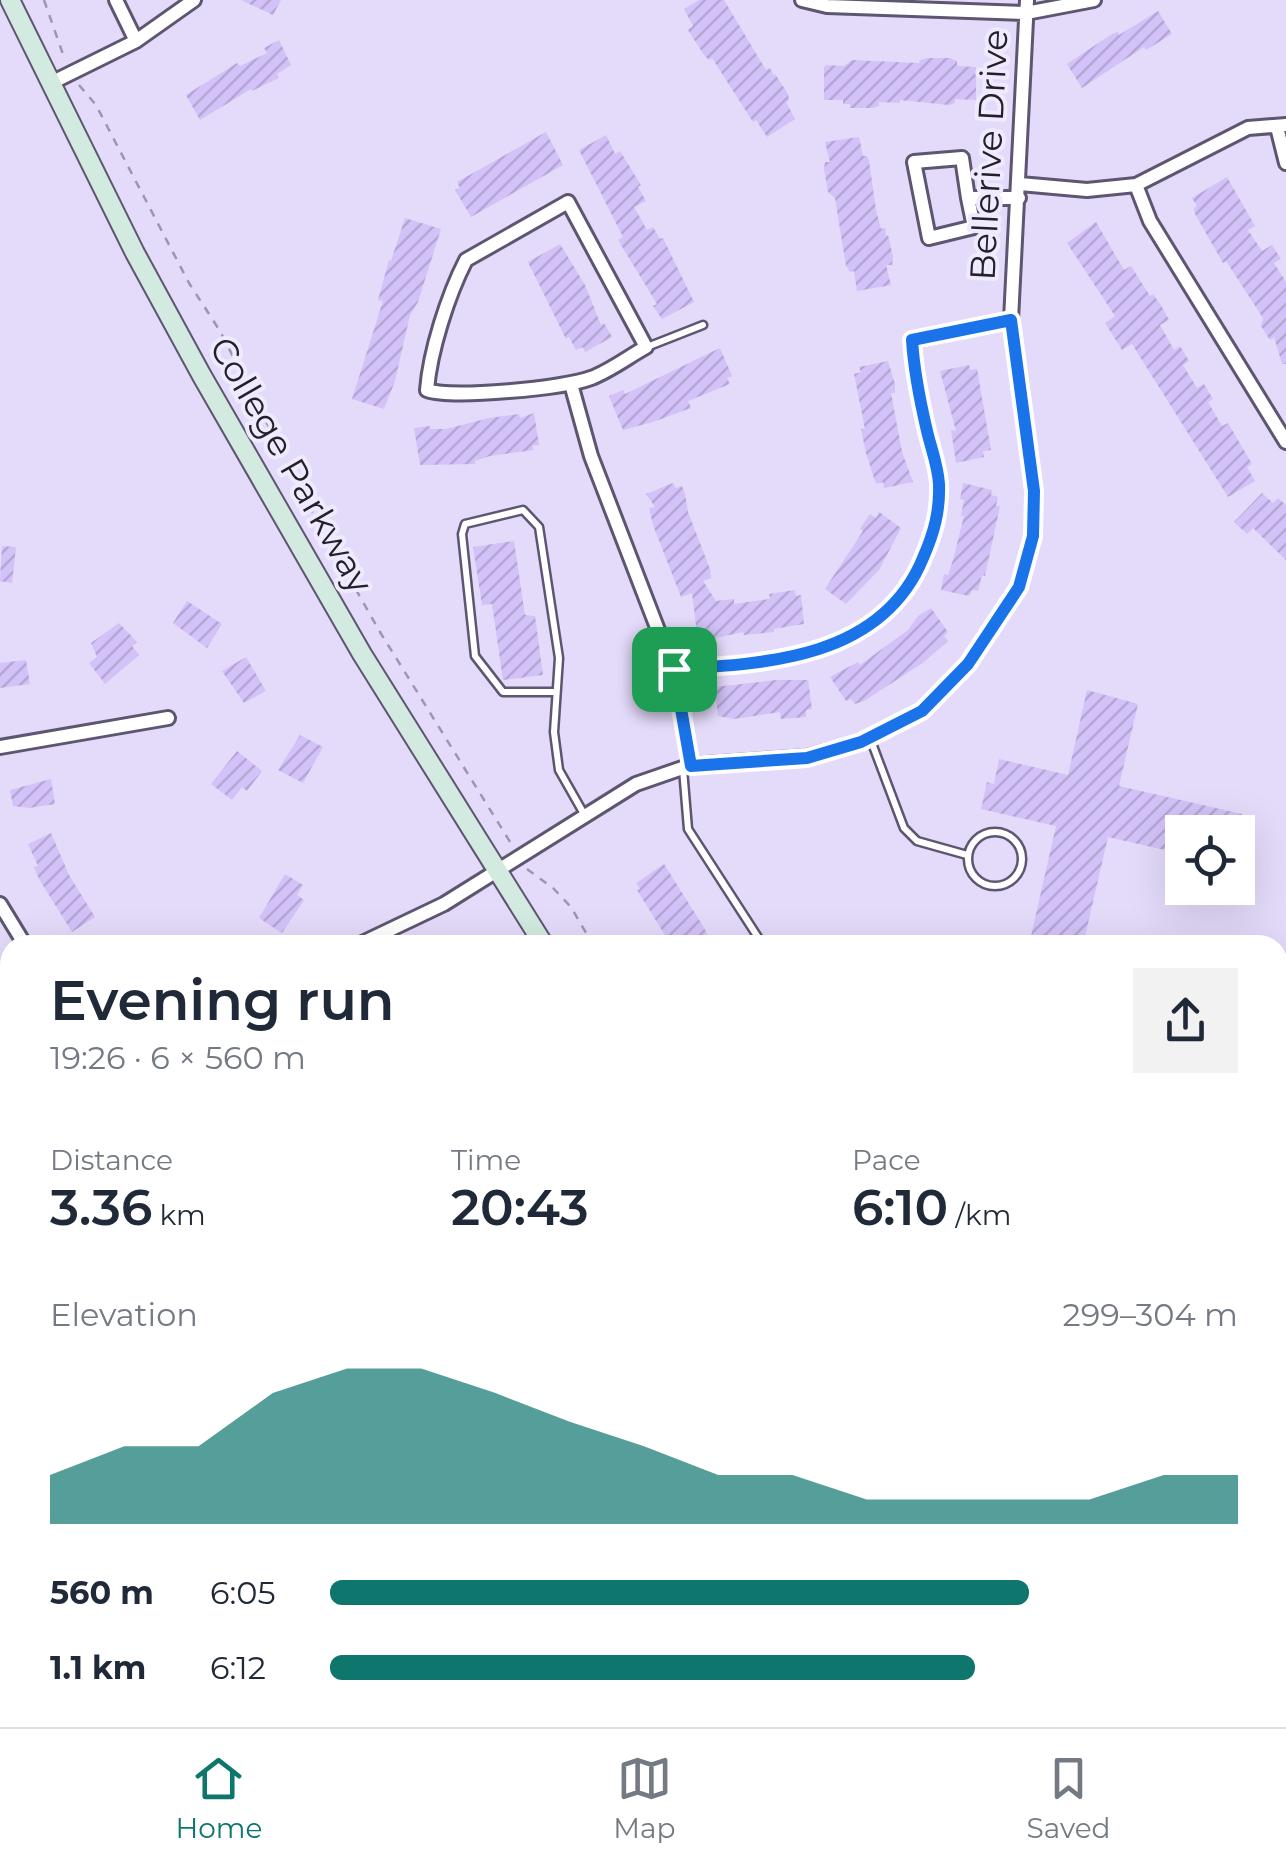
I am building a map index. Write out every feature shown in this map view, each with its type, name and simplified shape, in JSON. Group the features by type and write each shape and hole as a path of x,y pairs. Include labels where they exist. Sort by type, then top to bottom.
{"main road":[{"name":"College Parkway","path":"10,0 135,253 202,376 362,654 537,935"}],"street":[{"path":"116,0 136,41"},
{"path":"51,83 136,41 194,0"},
{"path":"802,0 827,6 1027,6 1094,0"},
{"name":"Bellerive Drive","path":"379,935 444,904 636,784 687,766 807,758 870,737 922,711 968,664 1019,587 1033,536 1034,491 1011,320 1027,6"},
{"path":"968,198 1019,191 1136,185 1248,128 1282,126 1286,163"},
{"path":"962,158 968,198 974,227 930,238 914,162 962,158"},
{"path":"1136,185 1150,221 1286,442"},
{"path":"568,202 646,347 596,376 571,384 470,394 427,390 428,372 466,260 568,202"},
{"path":"674,669 707,668 809,652 858,634 888,613 906,591 937,522 939,480 914,374 912,340 1011,320"},
{"path":"571,384 591,456 674,669 687,766"},
{"path":"0,747 168,718"},
{"path":"0,904 19,935"}],"lane":[{"path":"646,347 703,325"},
{"path":"556,692 503,692 475,656 462,534 466,524 523,510 539,527 559,658 554,732 559,770 585,815"},
{"path":"870,737 904,828 917,841 967,855"},
{"path":"687,766 688,829 756,935"},
{"path":"994,831 1015,840 1022,862 1010,882 988,886 970,871 967,855 974,841 994,831"}],"path":[{"path":"44,0 63,57"},
{"path":"80,86 96,106 371,616 508,838"},
{"path":"530,873 553,888 571,907 587,935"}],"building":[{"path":"241,0 281,0 273,15"},
{"path":"699,0 724,0 766,70 770,68 788,94 786,102 795,119 767,137 688,30 693,26 684,9"},
{"path":"1158,11 1172,34 1146,50 1144,47 1082,88 1067,64 1112,34 1119,35"},
{"path":"279,40 291,65 277,74 279,78 251,89 200,120 186,95 237,63 240,66 267,53 264,48"},
{"path":"927,58 950,58 957,61 957,66 976,67 976,100 955,99 949,105 900,100 879,102 873,108 850,108 843,100 824,100 827,65 844,66 852,60 919,63"},
{"path":"546,132 563,165 471,217 455,190 460,188 457,182"},
{"path":"606,135 615,154 620,151 641,185 638,187 646,201 634,207 647,230 653,227 663,238 694,302 662,319 618,240 623,237 579,150"},
{"path":"859,137 863,156 869,161 881,229 885,228 888,235 893,257 892,265 886,265 891,285 857,291 854,271 846,266 835,198 828,192 824,169 825,162 830,162 825,142"},
{"path":"1227,177 1255,226 1248,230 1262,251 1272,245 1281,259 1274,263 1286,282 1286,364 1282,364 1274,337 1270,340 1261,326 1263,318 1226,261 1223,263 1195,214 1197,206 1192,198"},
{"path":"405,218 441,229 418,302 410,315 395,381 384,409 352,399 383,301 378,300 389,260"},
{"path":"1096,222 1124,270 1131,266 1162,307 1169,320 1160,325 1174,350 1180,346 1189,361 1183,365 1197,388 1204,384 1213,399 1208,402 1222,426 1228,423 1252,464 1247,467 1255,481 1228,497 1132,344 1122,350 1105,323 1115,316 1067,243"},
{"path":"560,244 585,285 601,325 604,323 612,337 585,352 583,347 576,350 569,337 566,339 528,262"},
{"path":"720,348 732,376 727,378 730,384 688,401 691,408 623,430 609,396 623,390 625,394"},
{"path":"888,361 895,384 895,393 891,393 902,452 913,482 884,488 883,482 876,484 866,453 854,374 861,372 859,367"},
{"path":"969,365 970,370 977,369 991,450 983,451 984,457 956,463 951,430 956,431 940,371"},
{"path":"534,413 539,445 532,446 534,450 490,456 475,464 420,465 414,428 446,429 489,418 519,414 520,418"},
{"path":"673,483 676,488 682,486 685,494 710,569 711,578 703,581 716,601 734,599 734,604 770,599 769,594 795,590 796,596 801,595 804,624 698,642 692,593 681,597 653,525 649,508 655,507 646,494"},
{"path":"963,483 992,490 991,495 998,497 996,506 1000,506 985,576 982,575 978,591 972,590 969,596 941,590 964,516 964,500 960,499"},
{"path":"1262,493 1273,503 1278,498 1286,505 1286,560 1253,528 1247,534 1234,522"},
{"path":"879,512 901,528 879,570 846,604 825,589 863,531 860,529 865,521 870,514 876,518"},
{"path":"514,541 525,615 535,616 543,675 503,680 492,604 482,605 473,547"},
{"path":"2,546 16,547 12,583 0,581"},
{"path":"187,601 222,624 207,648 173,623"},
{"path":"931,608 948,632 944,636 948,641 924,662 864,701 846,701 830,677 858,662 860,665"},
{"path":"119,623 137,642 132,646 139,655 105,684 89,663 97,657 91,643"},
{"path":"246,657 266,691 244,703 222,671"},
{"path":"26,660 30,684 0,688 0,663"},
{"path":"808,680 812,709 806,710 806,717 781,719 780,712 734,719 718,716 715,687"},
{"path":"1087,690 1138,704 1119,786 1242,814 1165,815 1165,850 1108,837 1085,935 1031,935 1056,826 981,809 987,782 994,784 999,759 1068,775"},
{"path":"300,735 323,747 303,783 278,770"},
{"path":"237,751 262,771 247,791 242,787 232,800 211,784"},
{"path":"51,779 55,804 13,806 10,790"},
{"path":"51,833 69,875 95,917 72,932 39,879 28,844"},
{"path":"664,864 708,935 665,935 636,883"},
{"path":"285,874 303,885 297,895 304,900 282,933 259,918"}],"route":[{"path":"1011,320 1034,491 1033,536 1019,587 968,664 922,711 861,742 807,758 691,766 674,669 791,656 826,647 858,634 888,613 922,562 937,522 939,480 914,374 912,340 1011,320"}]}
